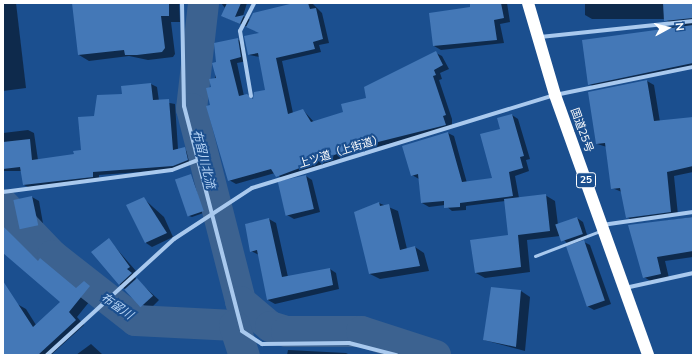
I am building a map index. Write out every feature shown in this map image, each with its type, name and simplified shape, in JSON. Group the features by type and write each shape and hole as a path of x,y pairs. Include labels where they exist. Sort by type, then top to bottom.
{"highway":[{"name":"国道25号","path":"528,3 556,95 648,355"}],"street":[{"path":"182,3 184,106 242,332 250,339 284,346 349,343 396,355"},
{"path":"251,96 240,31 254,3"},
{"path":"538,38 693,22"},
{"name":"上ツ道（上街道）","path":"47,355 104,305 174,239 212,212 252,188 556,95 693,66"},
{"path":"3,192 172,170 198,160"},
{"path":"603,228 693,212"},
{"path":"625,288 693,273"}],"lane":[{"path":"535,256 603,228"}],"building":[{"path":"72,3 169,3 169,16 161,16 165,48 162,52 137,55 125,55 124,50 78,55"},
{"path":"227,3 241,3 235,17 244,15 240,24 221,16"},
{"path":"294,3 308,3 310,9 316,8 323,39 313,42 315,49 276,58 288,114 303,109 311,122 343,112 341,104 366,98 364,87 436,51 443,65 434,70 436,75 433,76 446,115 443,116 446,125 350,149 276,177 271,169 228,181 206,106 210,105 206,88 211,87 209,79 216,78 212,63 216,62 214,43 238,38 241,57 230,60 239,96 247,94 253,99 254,92 265,90 258,53 248,55 244,36 259,33 246,27 253,13"},
{"path":"470,3 501,3 504,18 494,20 497,40 433,46 429,13 470,7"},
{"path":"663,3 693,3 693,18 664,21"},
{"path":"693,25 693,63 588,85 582,40"},
{"path":"647,80 654,121 693,117 693,166 667,172 671,212 626,218 620,188 611,189 605,143 596,144 588,92"},
{"path":"151,83 153,100 169,99 173,150 185,147 188,160 173,166 93,172 93,177 23,185 20,167 3,169 3,142 30,139 32,160 74,154 73,151 81,150 78,117 94,116 97,95 122,94 121,86"},
{"path":"512,114 524,156 520,157 523,168 509,172 513,196 460,203 460,207 444,208 444,201 421,203 418,174 411,176 402,146 448,132 462,182 492,178 480,134 500,129 497,118"},
{"path":"191,174 204,211 188,216 175,180"},
{"path":"306,175 314,209 286,216 278,182"},
{"path":"546,194 550,231 518,235 521,267 475,273 470,240 508,235 504,199"},
{"path":"32,196 38,225 20,229 13,200"},
{"path":"144,197 167,233 145,243 126,205"},
{"path":"379,202 380,206 389,204 400,250 415,246 420,266 369,274 354,212"},
{"path":"577,217 583,234 561,242 555,224"},
{"path":"693,217 693,251 657,257 661,274 643,278 628,225"},
{"path":"269,218 282,277 330,268 333,285 267,300 257,250 250,252 245,224"},
{"path":"3,226 38,261 40,258 76,288 84,281 90,286 69,312 76,320 38,355 3,355 3,281 33,327 60,302 3,253"},
{"path":"109,238 130,267 127,269 132,273 119,285 91,252"},
{"path":"584,240 605,301 587,307 566,246"},
{"path":"137,278 153,296 140,307 124,289"},
{"path":"491,287 521,290 516,347 483,340"}],"waterway":[{"name":"布留川北流","path":"203,3 191,108 243,312"},
{"name":"布留川","path":"3,204 52,255 135,320 234,325"},
{"path":"240,301 270,326 286,331 361,331 435,355"},
{"name":"布留川","path":"234,325 244,355"}]}
